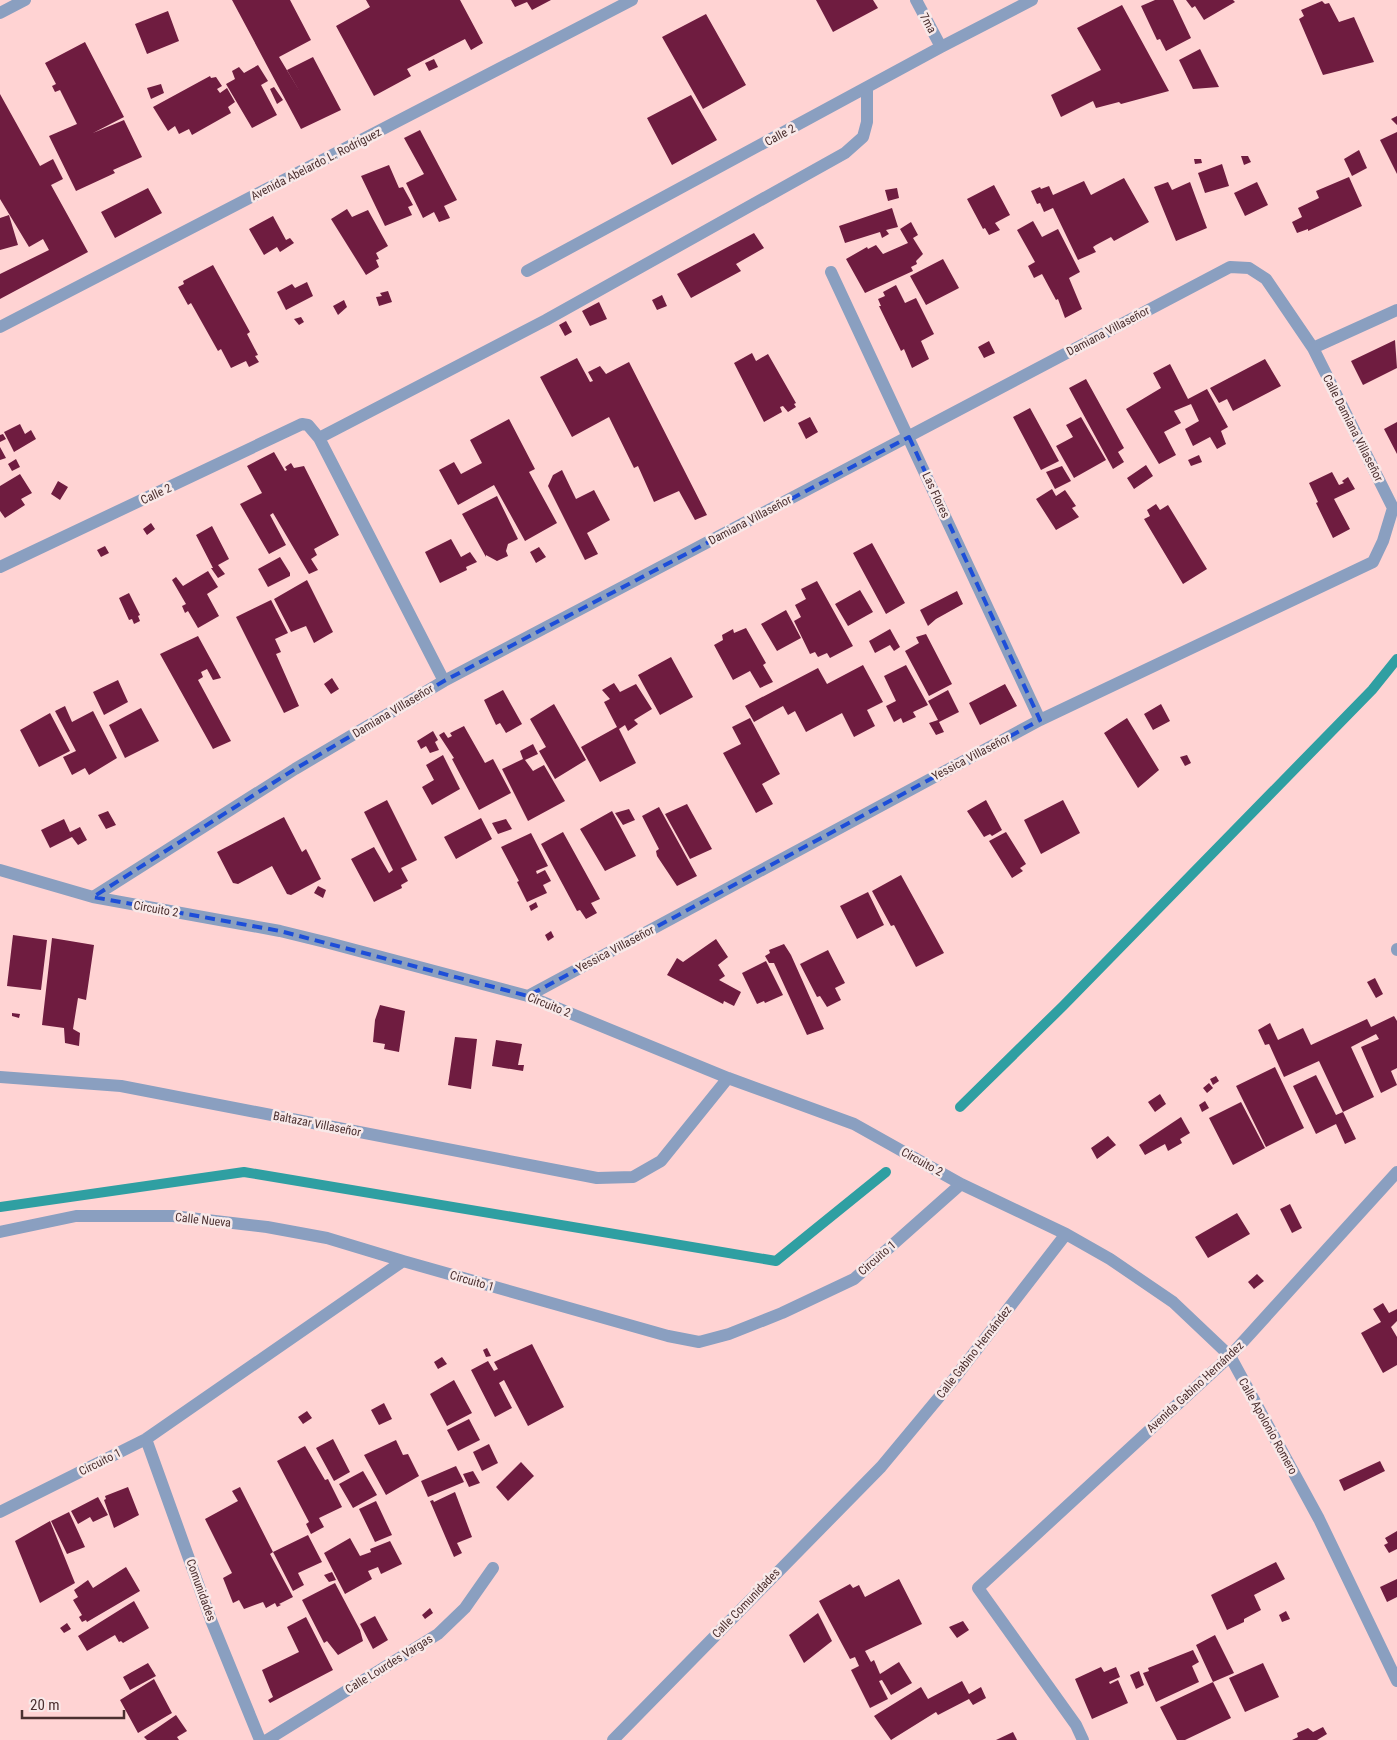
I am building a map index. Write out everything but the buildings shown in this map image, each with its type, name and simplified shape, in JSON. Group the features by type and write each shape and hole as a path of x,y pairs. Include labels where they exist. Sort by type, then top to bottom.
{"street":[{"path":"0,13 24,0"},
{"name":"Avenida Abelardo L. Rodríguez","path":"0,327 632,0"},
{"name":"7ma","path":"916,0 941,47"},
{"name":"Calle 2","path":"527,271 867,89 941,47 1032,0"},
{"path":"444,681 319,438 546,320 845,153 863,137 867,122 867,89"},
{"name":"Damiana Villaseñor","path":"94,897 295,769 444,681 1230,267 1248,268 1266,279 1313,348"},
{"name":"Las Flores","path":"831,272 1040,720"},
{"path":"1313,348 1397,310"},
{"name":"Calle Damiana Villaseñor","path":"1313,348 1393,508"},
{"name":"Calle 2","path":"0,567 302,424 311,427 319,438"},
{"name":"Yessica Villaseñor","path":"528,996 1040,720 1373,562 1384,541 1393,508"},
{"name":"Circuito 2","path":"0,870 94,897 288,933 415,964 528,996 728,1078 854,1124 961,1184 1066,1234"},
{"name":"Baltazar Villaseñor","path":"0,1077 121,1086 597,1178 633,1177 661,1161 728,1078"},
{"name":"Avenida Gabino Hernández","path":"1082,1740 1076,1725 978,1588 1230,1356 1397,1172"},
{"name":"Circuito 1","path":"0,1512 146,1439 403,1261 668,1336 699,1342 729,1334 782,1313 854,1279 961,1184"},
{"name":"Calle Nueva","path":"0,1232 76,1216 173,1216 267,1227 327,1238 403,1261"},
{"name":"Calle Apolonio Romero","path":"1066,1234 1110,1259 1173,1302 1230,1356 1319,1519 1397,1681"},
{"name":"Calle Gabino Hernández","path":"881,1468 950,1384 1066,1234"},
{"name":"Comunidades","path":"146,1439 211,1620 260,1740"},
{"name":"Calle Comunidades","path":"613,1740 881,1468"},
{"name":"Calle Lourdes Vargas","path":"267,1740 438,1634 466,1608 493,1568"}],"highlighted area":[{"path":"909,437 1040,720 528,996 280,931 93,897 295,769 444,681"}],"waterway":[{"path":"960,1107 1063,1006 1372,690 1397,659"},
{"path":"0,1207 244,1172 776,1261 886,1172"}]}
